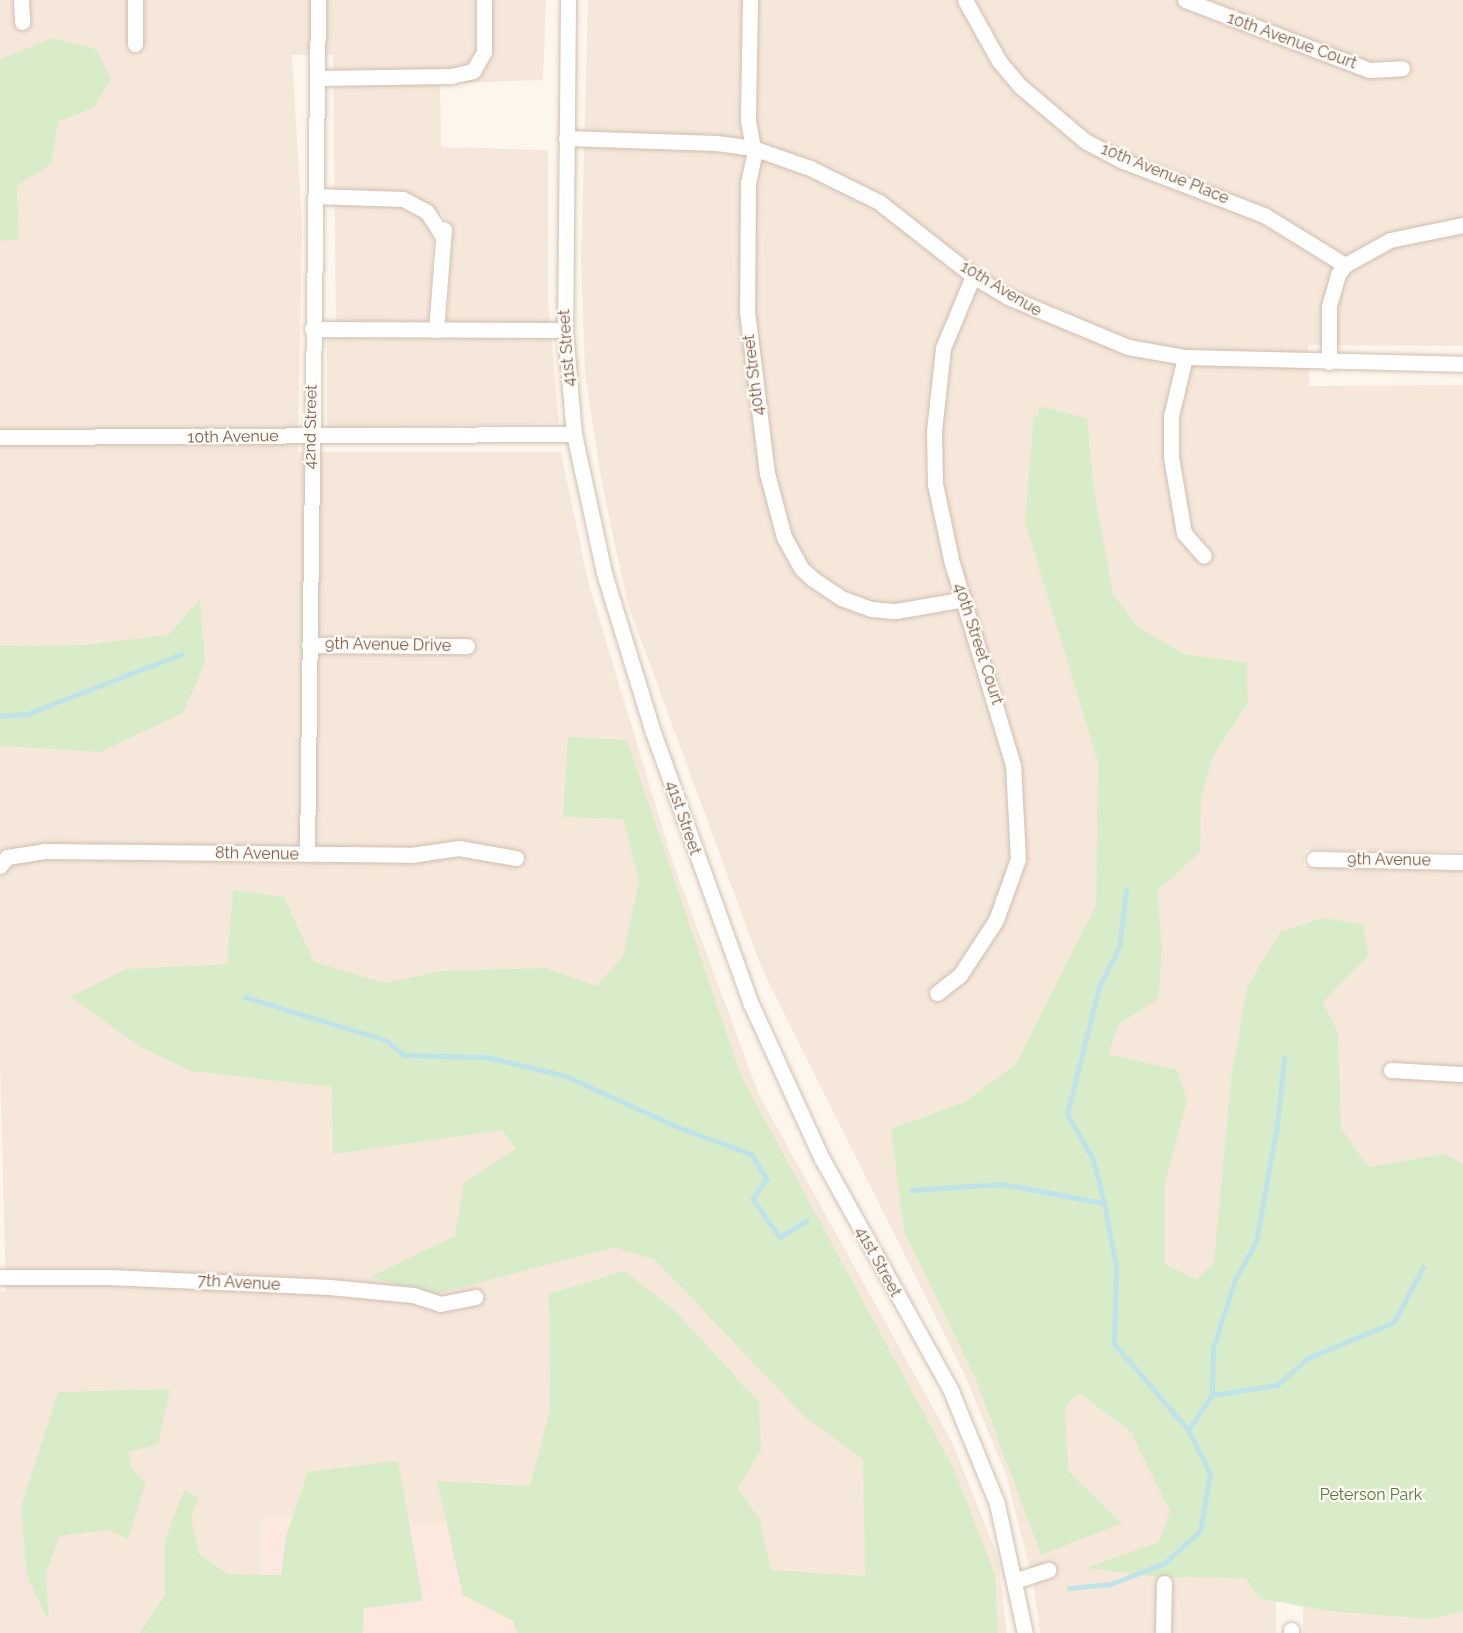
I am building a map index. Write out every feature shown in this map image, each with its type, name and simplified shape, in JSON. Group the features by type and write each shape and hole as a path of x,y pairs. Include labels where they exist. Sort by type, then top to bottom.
{"street":[{"path":"21,0 22,22"},
{"path":"135,0 135,44"},
{"name":"42nd Street","path":"307,854 318,0"},
{"path":"317,78 451,76 473,71 484,52 484,0"},
{"name":"41st Street","path":"568,0 565,330 574,434 604,573 624,643 730,950 821,1157 951,1391 997,1504 1017,1580 1025,1633"},
{"name":"40th Street","path":"750,0 748,120 753,148 746,261 749,342 767,473 784,537 801,568 818,583 842,598 871,609 896,611 964,599"},
{"name":"10th Avenue Place","path":"965,0 999,61 1020,86 1085,141 1123,160 1264,215 1345,265"},
{"name":"10th Avenue Court","path":"1185,0 1369,70 1402,68"},
{"name":"10th Avenue","path":"566,138 684,139 753,148 818,171 879,202 973,276 1038,313 1091,335 1128,347 1185,357 1463,364"},
{"path":"315,196 403,199 427,212 444,230 436,330"},
{"path":"1329,362 1329,306 1338,274 1345,265 1390,240 1463,225"},
{"name":"40th Street Court","path":"937,993 960,975 996,920 1018,859 1013,765 939,508 934,431 943,348 973,276"},
{"path":"312,329 565,330"},
{"path":"1185,357 1171,416 1171,457 1184,533 1204,556"},
{"name":"10th Avenue","path":"0,437 574,434"},
{"name":"9th Avenue Drive","path":"309,645 466,646"},
{"name":"8th Avenue","path":"1,865 7,857 22,852 45,851 411,855 459,848 516,858"},
{"name":"9th Avenue","path":"1314,859 1463,861"},
{"path":"1391,1070 1463,1074"},
{"name":"7th Avenue","path":"0,1277 109,1277 330,1287 413,1295 440,1304 475,1297"},
{"path":"1017,1580 1048,1570"},
{"path":"1163,1633 1164,1582"}],"shaded area":[{"path":"0,0 546,0 543,80 440,84 441,147 548,150 548,298 559,423 327,429 327,338 446,337 452,231 441,211 433,231 431,325 336,325 333,55 292,55 302,222 298,452 561,452 588,581 672,860 759,1095 952,1442 998,1557 1007,1633 525,1633 528,1525 262,1518 261,1633 0,1633 0,1292 6,1291 0,1062"},
{"path":"588,0 1463,0 1463,346 1308,345 1309,386 1463,385 1463,852 1305,850 1304,866 1463,871 1463,1179 1276,1586 1276,1633 1040,1633 1033,1582 1006,1475 967,1380 762,969 628,605 602,484 585,375 581,261"},
{"path":"262,1518 528,1525 525,1633 261,1633"},
{"path":"1303,1586 1463,1593 1463,1633 1303,1633"}],"green space":[{"path":"53,38 96,49 111,79 93,108 58,122 51,164 17,186 19,239 0,241 0,59"},
{"name":"Peterson Park","path":"1039,406 1087,418 1093,484 1113,594 1138,627 1184,654 1247,663 1248,703 1213,756 1201,797 1200,852 1157,891 1162,949 1158,999 1119,1024 1108,1054 1177,1070 1187,1100 1165,1183 1165,1264 1196,1280 1214,1263 1231,1081 1247,987 1280,932 1323,918 1363,924 1368,956 1323,1002 1338,1033 1341,1128 1368,1167 1445,1154 1463,1164 1463,1611 1431,1619 1330,1611 1261,1599 1245,1578 1159,1577 1086,1568 1159,1542 1170,1511 1131,1432 1079,1393 1065,1406 1068,1470 1122,1523 1041,1555 975,1377 904,1231 891,1129 965,1102 1016,1064 1096,906 1098,762 1025,522 1034,415 1038,416"},
{"path":"200,599 205,663 183,713 100,752 0,746 0,646 84,645 168,635"},
{"path":"568,737 627,740 741,1076 954,1469 995,1575 998,1633 517,1633 513,1621 463,1595 437,1481 530,1486 550,1410 549,1294 624,1271 673,1309 759,1402 761,1450 738,1488 760,1520 771,1570 865,1576 863,1459 805,1417 655,1260 615,1247 435,1294 370,1277 455,1236 464,1183 516,1149 502,1130 333,1154 332,1087 191,1071 141,1047 70,997 126,969 227,964 233,890 284,897 314,962 385,983 441,971 546,968 596,986 623,957 639,881 623,819 563,817"},
{"path":"170,1389 158,1444 129,1452 131,1468 146,1483 128,1539 109,1530 60,1536 46,1573 49,1622 27,1576 21,1507 58,1392"},
{"path":"398,1461 423,1601 364,1608 363,1633 140,1633 165,1595 165,1540 184,1490 199,1498 191,1517 199,1554 228,1574 281,1575 286,1536 308,1472"}],"waterway":[{"path":"0,716 27,714 182,654"},
{"path":"1069,1588 1111,1584 1165,1563 1200,1531 1210,1473 1188,1430 1114,1344 1116,1267 1104,1203 1093,1160 1067,1114 1099,987 1119,947 1126,890"},
{"path":"245,997 386,1040 404,1055 487,1057 566,1076 678,1127 751,1154 767,1179 753,1199 780,1237 806,1221"},
{"path":"1212,1395 1213,1348 1235,1280 1256,1242 1277,1125 1284,1058"},
{"path":"911,1190 1003,1184 1104,1203"},
{"path":"1188,1430 1212,1395 1277,1385 1308,1358 1394,1322 1423,1267"}]}
